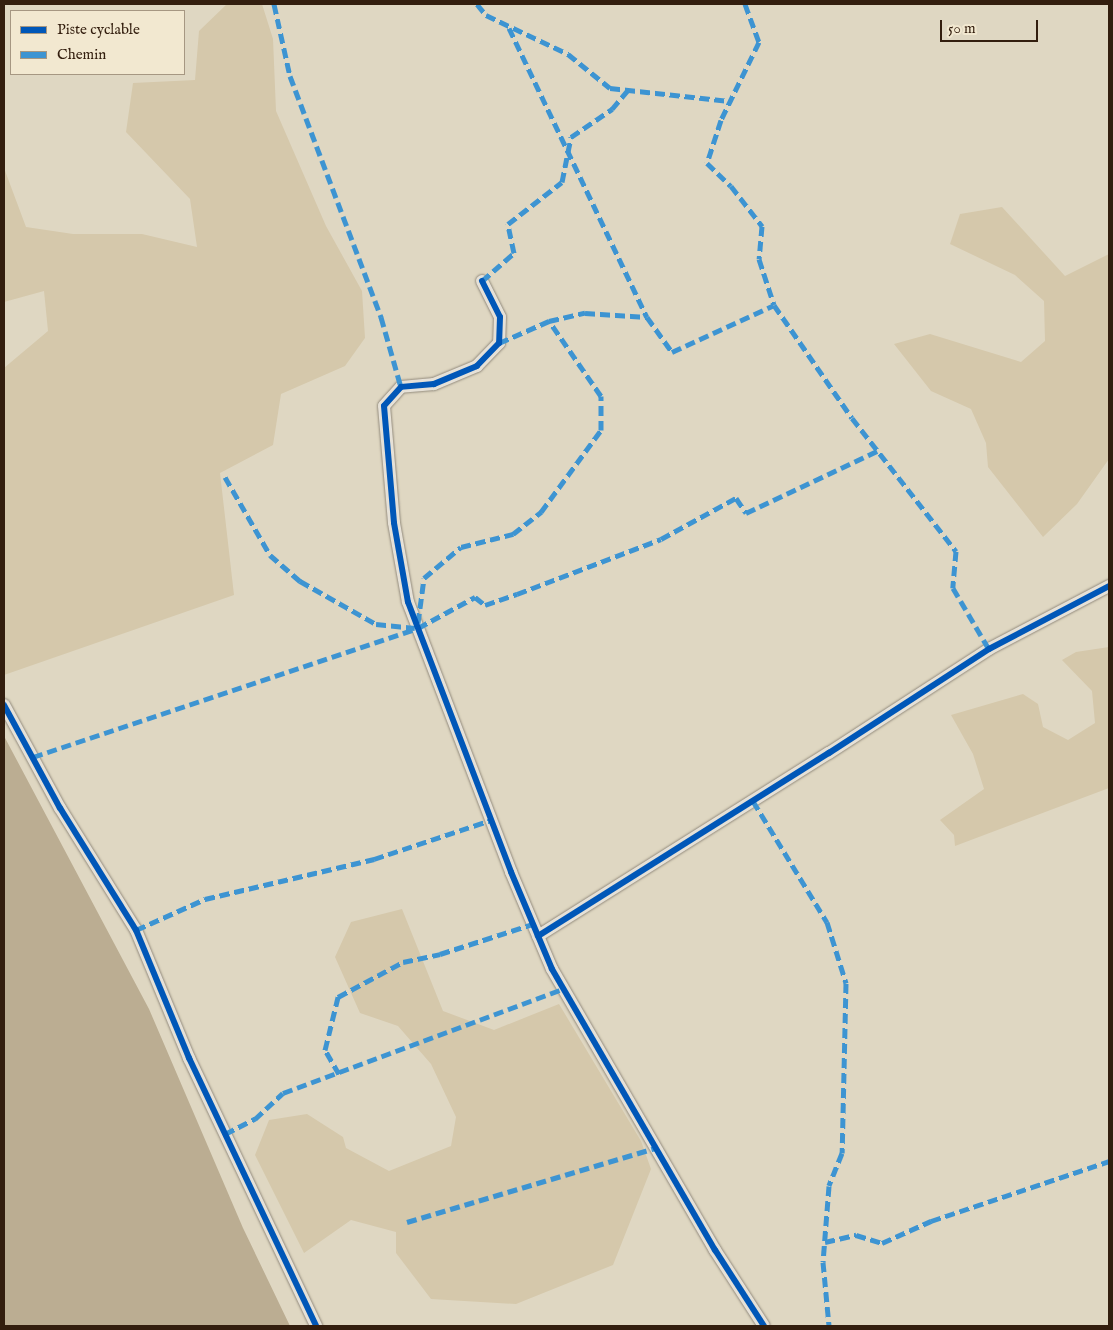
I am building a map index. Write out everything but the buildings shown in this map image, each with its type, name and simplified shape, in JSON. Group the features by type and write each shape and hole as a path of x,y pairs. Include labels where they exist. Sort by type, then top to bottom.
{"street":[{"path":"482,281 500,317 499,343 477,366 434,384 401,386 384,406 393,514 408,602 552,970 630,1107 764,1326"},
{"path":"538,936 829,754 989,648 1109,586"},
{"path":"4,704 60,808 136,930 189,1058 316,1326"}],"shaded area":[{"path":"227,4 262,4 273,39 276,111 326,226 362,291 365,338 345,366 281,394 273,445 220,473 234,595 4,675 4,368 48,331 44,291 4,302 4,168 26,227 73,234 142,234 197,247 190,199 126,132 133,83 195,80 199,31"},
{"path":"1002,207 1065,276 1109,254 1109,459 1077,504 1043,537 988,467 986,443 971,409 931,391 894,344 930,334 1021,362 1045,341 1044,301 1015,275 950,244 960,214"},
{"path":"1109,647 1109,788 955,846 954,835 940,820 984,789 973,754 951,715 1023,694 1038,704 1043,727 1068,740 1095,723 1092,691 1062,660 1076,652"},
{"path":"4,736 149,1009 243,1228 290,1326 4,1326"},
{"path":"402,909 443,1011 494,1030 559,1004 641,1141 651,1169 613,1265 516,1304 431,1299 396,1253 396,1232 351,1220 304,1253 255,1155 269,1120 307,1114 343,1137 346,1148 389,1171 451,1146 456,1117 431,1064 398,1026 360,1013 335,957 351,922"}],"marked path":[{"path":"274,4 290,76 381,317 401,387"},
{"path":"477,4 486,15 568,54 610,88 729,101"},
{"path":"745,4 759,42 721,120 707,163 731,186 762,226 759,259 774,305 852,418 956,551 953,588 989,649"},
{"path":"509,28 647,317"},
{"path":"482,281 514,253 508,224 562,182 571,137 612,109 628,90"},
{"path":"499,343 549,321 585,313 647,317 672,352 774,305"},
{"path":"418,623 424,578 461,547 513,534 541,512 601,430 601,396 549,321"},
{"path":"33,757 418,628 475,597 485,605 517,594 661,539 736,498 746,513 877,451"},
{"path":"225,477 270,555 300,581 376,624 415,628"},
{"path":"753,801 827,922 846,983 842,1153 829,1186 823,1262 829,1326"},
{"path":"136,930 205,899 374,859 491,820"},
{"path":"339,1074 325,1050 338,997 403,962 440,954 533,924"},
{"path":"225,1134 255,1119 283,1093 563,989"},
{"path":"407,1222 655,1148"},
{"path":"825,1242 856,1235 882,1243 931,1221 1109,1161"}],"cycle path":[{"path":"482,281 500,317 499,343 477,366 434,384 401,387 384,406 394,523 408,602 511,872 552,969 715,1250 764,1326"},
{"path":"538,936 829,753 989,649 1109,586"},
{"path":"4,705 60,808 136,930 189,1058 316,1326"}]}
